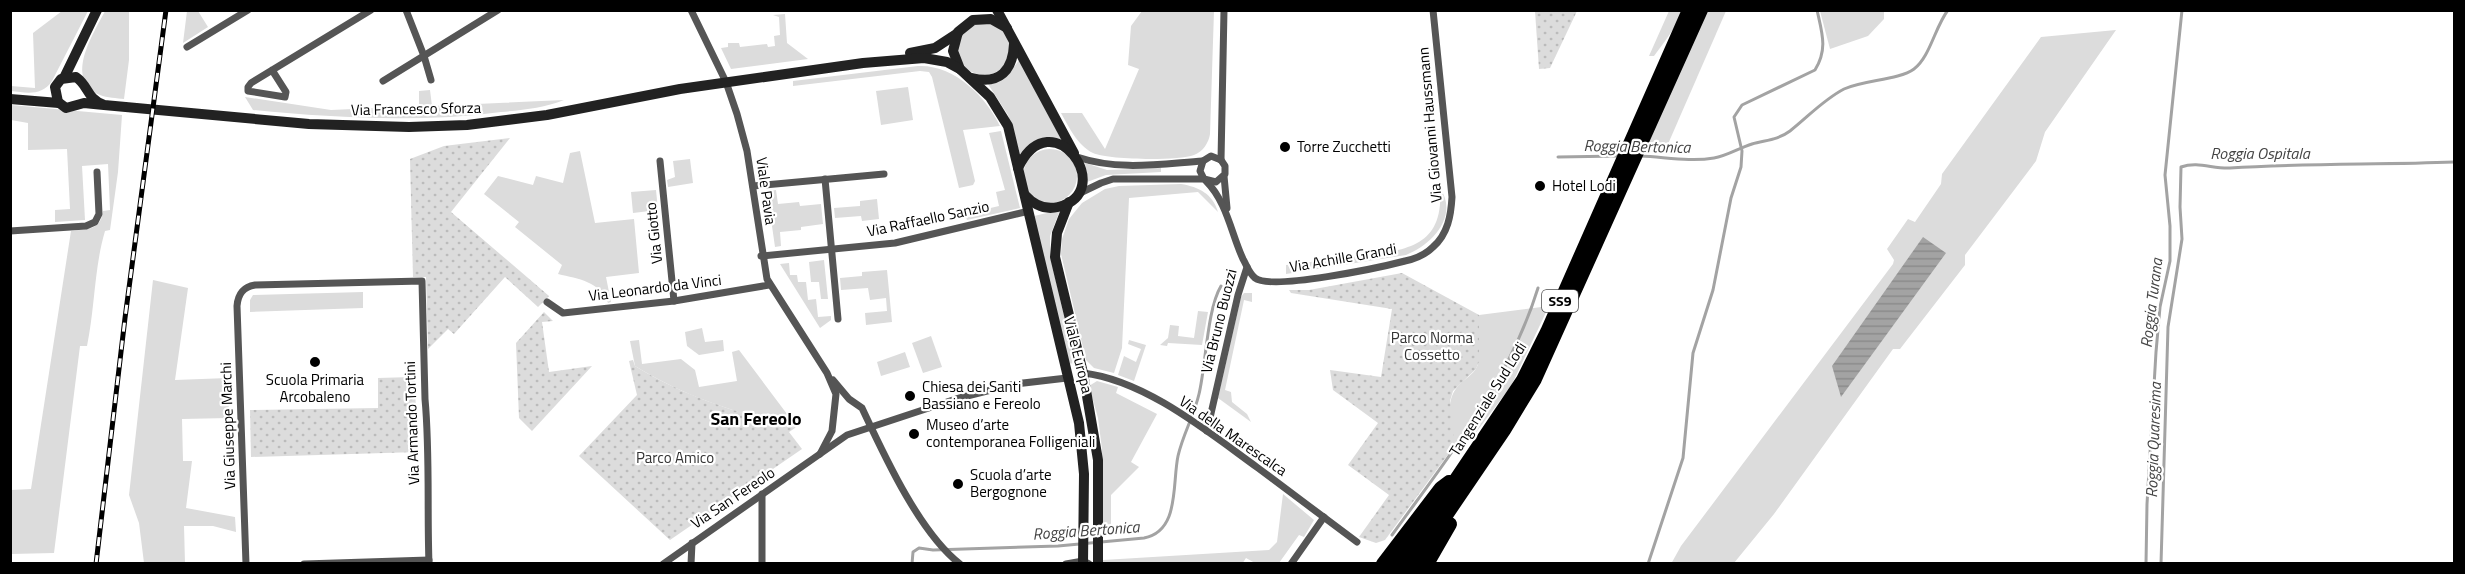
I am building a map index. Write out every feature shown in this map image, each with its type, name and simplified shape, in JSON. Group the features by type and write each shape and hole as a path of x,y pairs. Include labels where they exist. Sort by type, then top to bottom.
{"highway":[{"name":"Tangenziale Sud Lodi","path":"1413,564 1479,468 1540,368 1635,145 1689,10"},
{"name":"Tangenziale Sud Lodi","path":"1635,145 1701,10"},
{"name":"Tangenziale Sud Lodi","path":"1399,564 1523,380 1625,168"},
{"path":"1428,563 1479,468"},
{"path":"1383,564 1441,488 1461,474"}],"street":[{"name":"Via Francesco Sforza","path":"27,100 45,96 64,78 97,10"},
{"path":"187,47 248,10"},
{"path":"272,70 286,93 285,97 249,91 249,84 272,70 371,10"},
{"path":"406,10 431,80"},
{"path":"383,81 498,10"},
{"name":"Viale Pavia","path":"691,10 726,81 747,151 761,256 769,285 824,369 836,394 834,410"},
{"path":"960,69 953,51 970,10"},
{"name":"Viale Europa","path":"997,10 1082,172 1080,188 1057,234 1055,257 1083,373 1098,460 1098,564"},
{"path":"1029,211 1062,206 1101,183 1113,179 1216,182 1224,176 1225,166 1221,160 1221,129 1224,10"},
{"name":"Via Giovanni Haussmann","path":"1433,10 1448,153 1451,215 1443,237"},
{"path":"863,63 882,56 935,48 962,28 982,18 991,19 1007,28"},
{"path":"972,78 991,80 1007,70 1014,58 1014,44"},
{"name":"Viale Europa","path":"863,63 924,58 947,62 972,78 990,97 1008,126 1081,438 1084,474 1083,549 1085,563 1066,564"},
{"path":"72,62 72,70 91,98 104,105"},
{"name":"Via Francesco Sforza","path":"10,99 58,103 72,108 81,104 104,105 309,124 409,127 467,125 516,119 726,81 863,63"},
{"path":"64,78 76,77"},
{"path":"55,87 55,98 58,103"},
{"path":"81,104 86,89"},
{"path":"1205,180 1200,171 1219,140 1221,129"},
{"path":"1018,168 1027,153 1042,144 1059,144 1075,155 1101,165 1221,160"},
{"name":"Via Giotto","path":"660,161 674,301"},
{"path":"10,231 86,226 94,222 99,214 97,172"},
{"path":"753,186 884,174"},
{"name":"Via Bruno Buozzi","path":"1224,176 1228,220"},
{"path":"825,179 838,319"},
{"name":"Via Bruno Buozzi","path":"1205,180 1220,197 1233,237 1247,267 1238,295 1207,430"},
{"path":"1025,195 1030,201 1047,208"},
{"name":"Via Raffaello Sanzio","path":"761,256 894,243 1029,211"},
{"name":"Via Achille Grandi","path":"1247,267 1255,278 1266,282 1346,274 1406,261 1433,247 1443,237"},
{"name":"Via Armando Tortini","path":"243,290 255,285 422,281 425,399 428,416 426,443 429,562"},
{"name":"Via Leonardo da Vinci","path":"547,302 563,313 674,301 769,285"},
{"name":"Via Giuseppe Marchi","path":"243,290 237,306 246,564"},
{"name":"Viale Pavia","path":"824,369 853,402 862,408 914,508 950,555 960,564"},
{"name":"Via della Marescalca","path":"1083,373 1120,382 1207,430 1357,542"},
{"path":"872,428 959,398 1015,384 1067,378"},
{"path":"820,454 830,436 834,410 842,403 853,402"},
{"path":"859,432 864,424 864,413"},
{"path":"832,421 837,430 847,435"},
{"name":"Via San Fereolo","path":"663,564 847,435 872,428"},
{"name":"Viale Pavia","path":"859,432 870,435 882,448"},
{"path":"762,494 762,564"},
{"path":"1291,564 1324,517"},
{"path":"692,543 692,564"},
{"path":"304,564 429,562"}],"green space":[{"path":"62,11 88,11 52,81 39,91 28,93 11,91 11,86 35,88 33,33"},
{"path":"105,11 129,11 129,60 124,99 100,95 89,88 84,78 82,67 84,55"},
{"path":"187,11 198,11 208,27 183,43"},
{"path":"1142,11 1214,11 1210,134 1205,146 1194,155 1143,159 1093,153 1078,141 1061,113 1082,113 1105,149 1139,69 1128,65 1131,26"},
{"path":"1535,11 1577,11 1550,68 1539,69"},
{"path":"1669,11 1683,11 1654,56 1649,56"},
{"path":"1707,11 1726,11 1668,144 1648,143"},
{"path":"1820,11 1884,11 1884,19 1868,36 1830,49"},
{"path":"785,14 787,43 808,59 731,69 721,48 728,47 728,43 739,43 740,47 767,44 768,47 775,46 774,36 780,35 779,17 773,15"},
{"path":"984,23 998,27 1006,35 1010,49 1006,63 998,71 984,75 970,71 962,63 958,49 962,35 970,27"},
{"path":"2116,30 2045,132 2036,161 1965,255 1965,265 1900,349 1893,349 1774,514 1734,563 1671,564 1681,546 1893,264 1894,260 1887,249 1908,219 1915,222 1941,184 1942,174 2041,37"},
{"path":"1019,60 1061,139 1029,146 1020,154 1008,115 988,84 1014,67"},
{"path":"918,66 944,70 967,84 986,104 1000,126 963,130 975,181 973,185 959,188 929,72 920,71 793,86 793,81"},
{"path":"908,87 913,120 881,125 876,91"},
{"path":"430,90 432,106 564,100 533,108 470,115 377,118 253,110 245,97 331,110 419,106 419,91"},
{"path":"11,105 122,115 118,172 110,230 105,231 101,245 87,346 80,346 54,553 11,554 11,490 31,489 71,231 93,227 100,222 103,211 110,210 108,164 82,166 85,220 55,222 55,210 70,209 67,149 28,150 28,123 11,120"},
{"path":"1001,131 1020,208 967,220 965,214 999,206 996,192 1005,190 989,133"},
{"path":"510,138 451,212 549,296 538,307 505,277 454,334 448,329 428,349 426,277 413,277 410,159 444,146"},
{"path":"1050,149 1060,151 1069,157 1075,166 1077,176 1075,186 1069,195 1060,201 1050,203 1040,201 1031,195 1025,186 1023,176 1025,166 1031,157 1040,151"},
{"path":"580,151 595,223 634,219 639,273 606,277 611,302 608,303 594,285 558,274 562,265 515,227 519,222 484,194 498,176 533,185 536,176 563,183 570,153"},
{"path":"690,159 693,183 668,187 667,180 675,177 673,161"},
{"path":"1085,163 1107,170 1161,168 1161,172 1106,175 1087,182"},
{"path":"1181,184 1204,192 1213,200 1218,212 1198,192 1129,198 1122,348 1114,373 1094,368 1086,360 1061,254 1062,239 1069,219 1082,203 1105,189 1119,186"},
{"path":"1440,188 1445,199 1444,219 1433,237 1416,250 1406,255 1286,274 1286,265 1376,254 1419,242 1429,234 1436,223 1440,208"},
{"path":"656,190 658,210 633,213 631,192"},
{"path":"776,190 778,204 799,202 800,206 821,204 823,224 801,227 801,230 780,232 781,246 775,247 767,191"},
{"path":"877,199 879,219 862,221 861,216 835,218 834,208 860,206 860,201"},
{"path":"1060,210 1050,236 1050,256 1075,363 1068,364 1034,216"},
{"path":"824,260 828,299 821,299 819,282 811,282 809,262"},
{"path":"789,263 790,275 797,275 798,282 806,282 808,300 816,299 818,317 831,316 831,320 820,328 780,264"},
{"path":"887,270 892,322 866,325 865,313 887,311 886,298 870,300 868,288 841,290 840,278 862,276 862,272"},
{"name":"Parco Norma Cossetto","path":"1402,273 1479,315 1479,362 1476,369 1453,391 1450,401 1455,445 1385,540 1376,543 1359,537 1389,495 1348,465 1378,423 1333,390 1330,370 1381,377 1392,309 1291,293 1289,290 1309,290"},
{"path":"153,280 188,288 175,380 228,378 229,418 182,419 183,461 192,461 186,508 235,517 236,532 213,526 184,526 185,563 144,563 139,523 129,495"},
{"path":"363,292 363,308 250,312 250,300 253,295"},
{"path":"1244,293 1252,293 1252,302 1244,300 1225,390 1231,392 1232,402 1247,414 1251,422 1218,398 1241,297"},
{"path":"1549,306 1511,386 1462,451 1455,445 1450,422 1450,405 1455,390 1473,372 1479,362 1479,315"},
{"path":"1198,311 1208,312 1202,345 1168,343 1167,346 1160,345 1168,338 1170,325 1179,326 1178,336 1194,338"},
{"path":"544,312 553,321 542,322 549,372 592,366 532,431 519,418 516,343"},
{"path":"702,328 705,342 723,340 724,351 699,355 687,346 685,332"},
{"path":"931,336 942,367 923,373 912,343"},
{"path":"639,340 642,364 681,359 695,370 699,387 737,381 732,352 739,350 796,426 795,428 712,403 654,377 635,366 630,341"},
{"path":"1129,340 1146,345 1134,381 1118,375 1124,356 1136,362 1141,349 1128,344"},
{"path":"905,352 910,367 881,376 877,362"},
{"name":"Parco Amico","path":"633,360 635,366 693,395 733,410 795,428 789,432 802,449 670,540 579,456 637,395 629,361"},
{"path":"412,377 412,381 415,381 417,452 251,457 250,410 378,408 378,378"},
{"path":"1097,381 1118,387 1116,393 1157,414 1131,462 1139,467 1111,495 1111,535 1103,537 1102,449 1098,418 1089,386"},
{"path":"1283,494 1314,520 1304,537 1299,535 1279,563 1255,563 1246,558 1242,564 1217,562 1211,564 1103,564 1103,560 1269,550 1277,542"}],"shaded area":[{"path":"1923,237 1946,253 1841,397 1832,366"}],"waterway":[{"path":"1648,564 1683,458 1693,353 1713,290 1731,198 1741,167 1742,151 1734,117 1742,105 1815,70 1823,48 1817,10"},
{"name":"Roggia Bertonica","path":"1641,156 1714,158 1781,136 1844,89 1900,76 1914,69 1920,64 1948,10"},
{"name":"Roggia Turana","path":"2146,564 2147,504 2156,352 2160,307 2170,261 2170,226 2165,175 2182,10"},
{"name":"Roggia Bertonica","path":"1558,157 1619,156"},
{"name":"Roggia Ospitala","path":"2161,564 2168,327 2182,239 2181,167 2199,165 2230,168 2454,162"},
{"name":"Roggia Bertonica","path":"912,564 913,552 919,548 933,550 1058,546 1144,538 1156,534 1164,526 1172,505 1178,456 1199,394 1213,308 1221,286"},
{"path":"1392,535 1456,447 1494,387 1526,322 1538,288"}],"railway":[{"path":"96,564 125,318 166,10"}],"place":[{"name":"Torre Zucchetti","path":"1285,147"},
{"name":"Hotel Lodi","path":"1540,186"},
{"name":"Scuola Primaria Arcobaleno","path":"315,362"},
{"name":"Chiesa dei Santi Bassiano e Fereolo","path":"910,396"},
{"name":"Museo d’arte contemporanea Folligeniali","path":"914,434"},
{"name":"Scuola d’arte Bergognone","path":"958,484"}],"district":[{"name":"San Fereolo","path":"756,419"}],"water label":[{"name":"Roggia Quaresima","path":"2153,440"}]}
